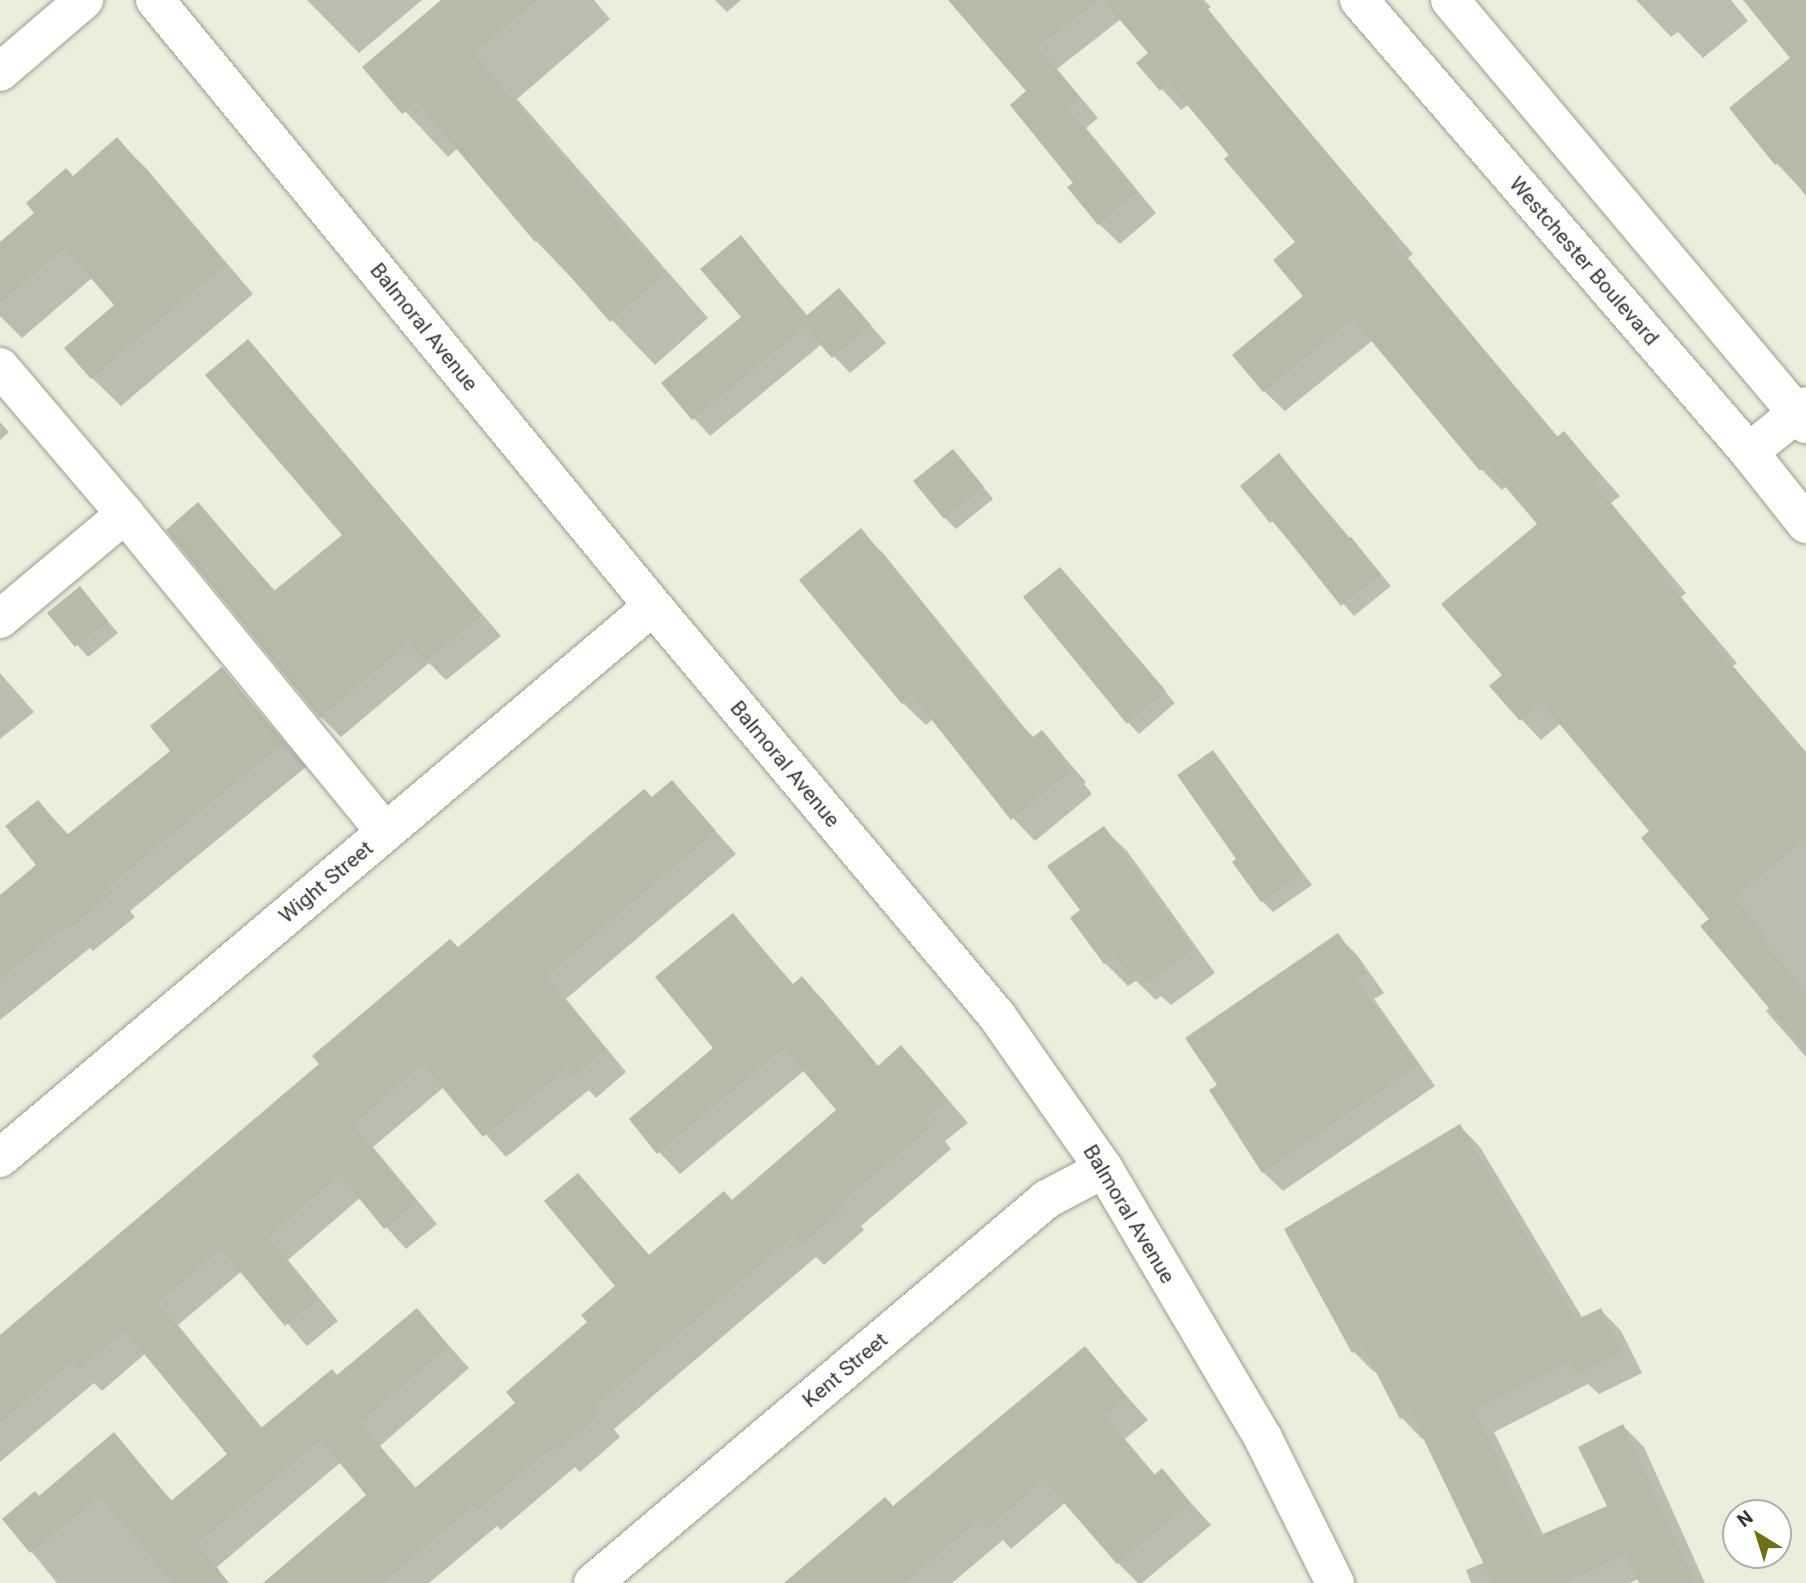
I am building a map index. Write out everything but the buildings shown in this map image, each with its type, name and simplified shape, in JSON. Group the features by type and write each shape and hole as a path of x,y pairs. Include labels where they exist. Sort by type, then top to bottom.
{"street":[{"path":"0,72 84,0"},
{"name":"Balmoral Avenue","path":"155,0 653,606 997,1016 1104,1169 1263,1438 1335,1583"},
{"name":"Westchester Boulevard","path":"1359,0 1749,452 1806,524"},
{"path":"1450,0 1803,414 1749,452"},
{"path":"0,367 125,514 385,832"},
{"path":"0,619 125,514"},
{"name":"Wight Street","path":"0,1158 653,606"},
{"name":"Kent Street","path":"593,1583 1047,1199 1104,1169"}]}
